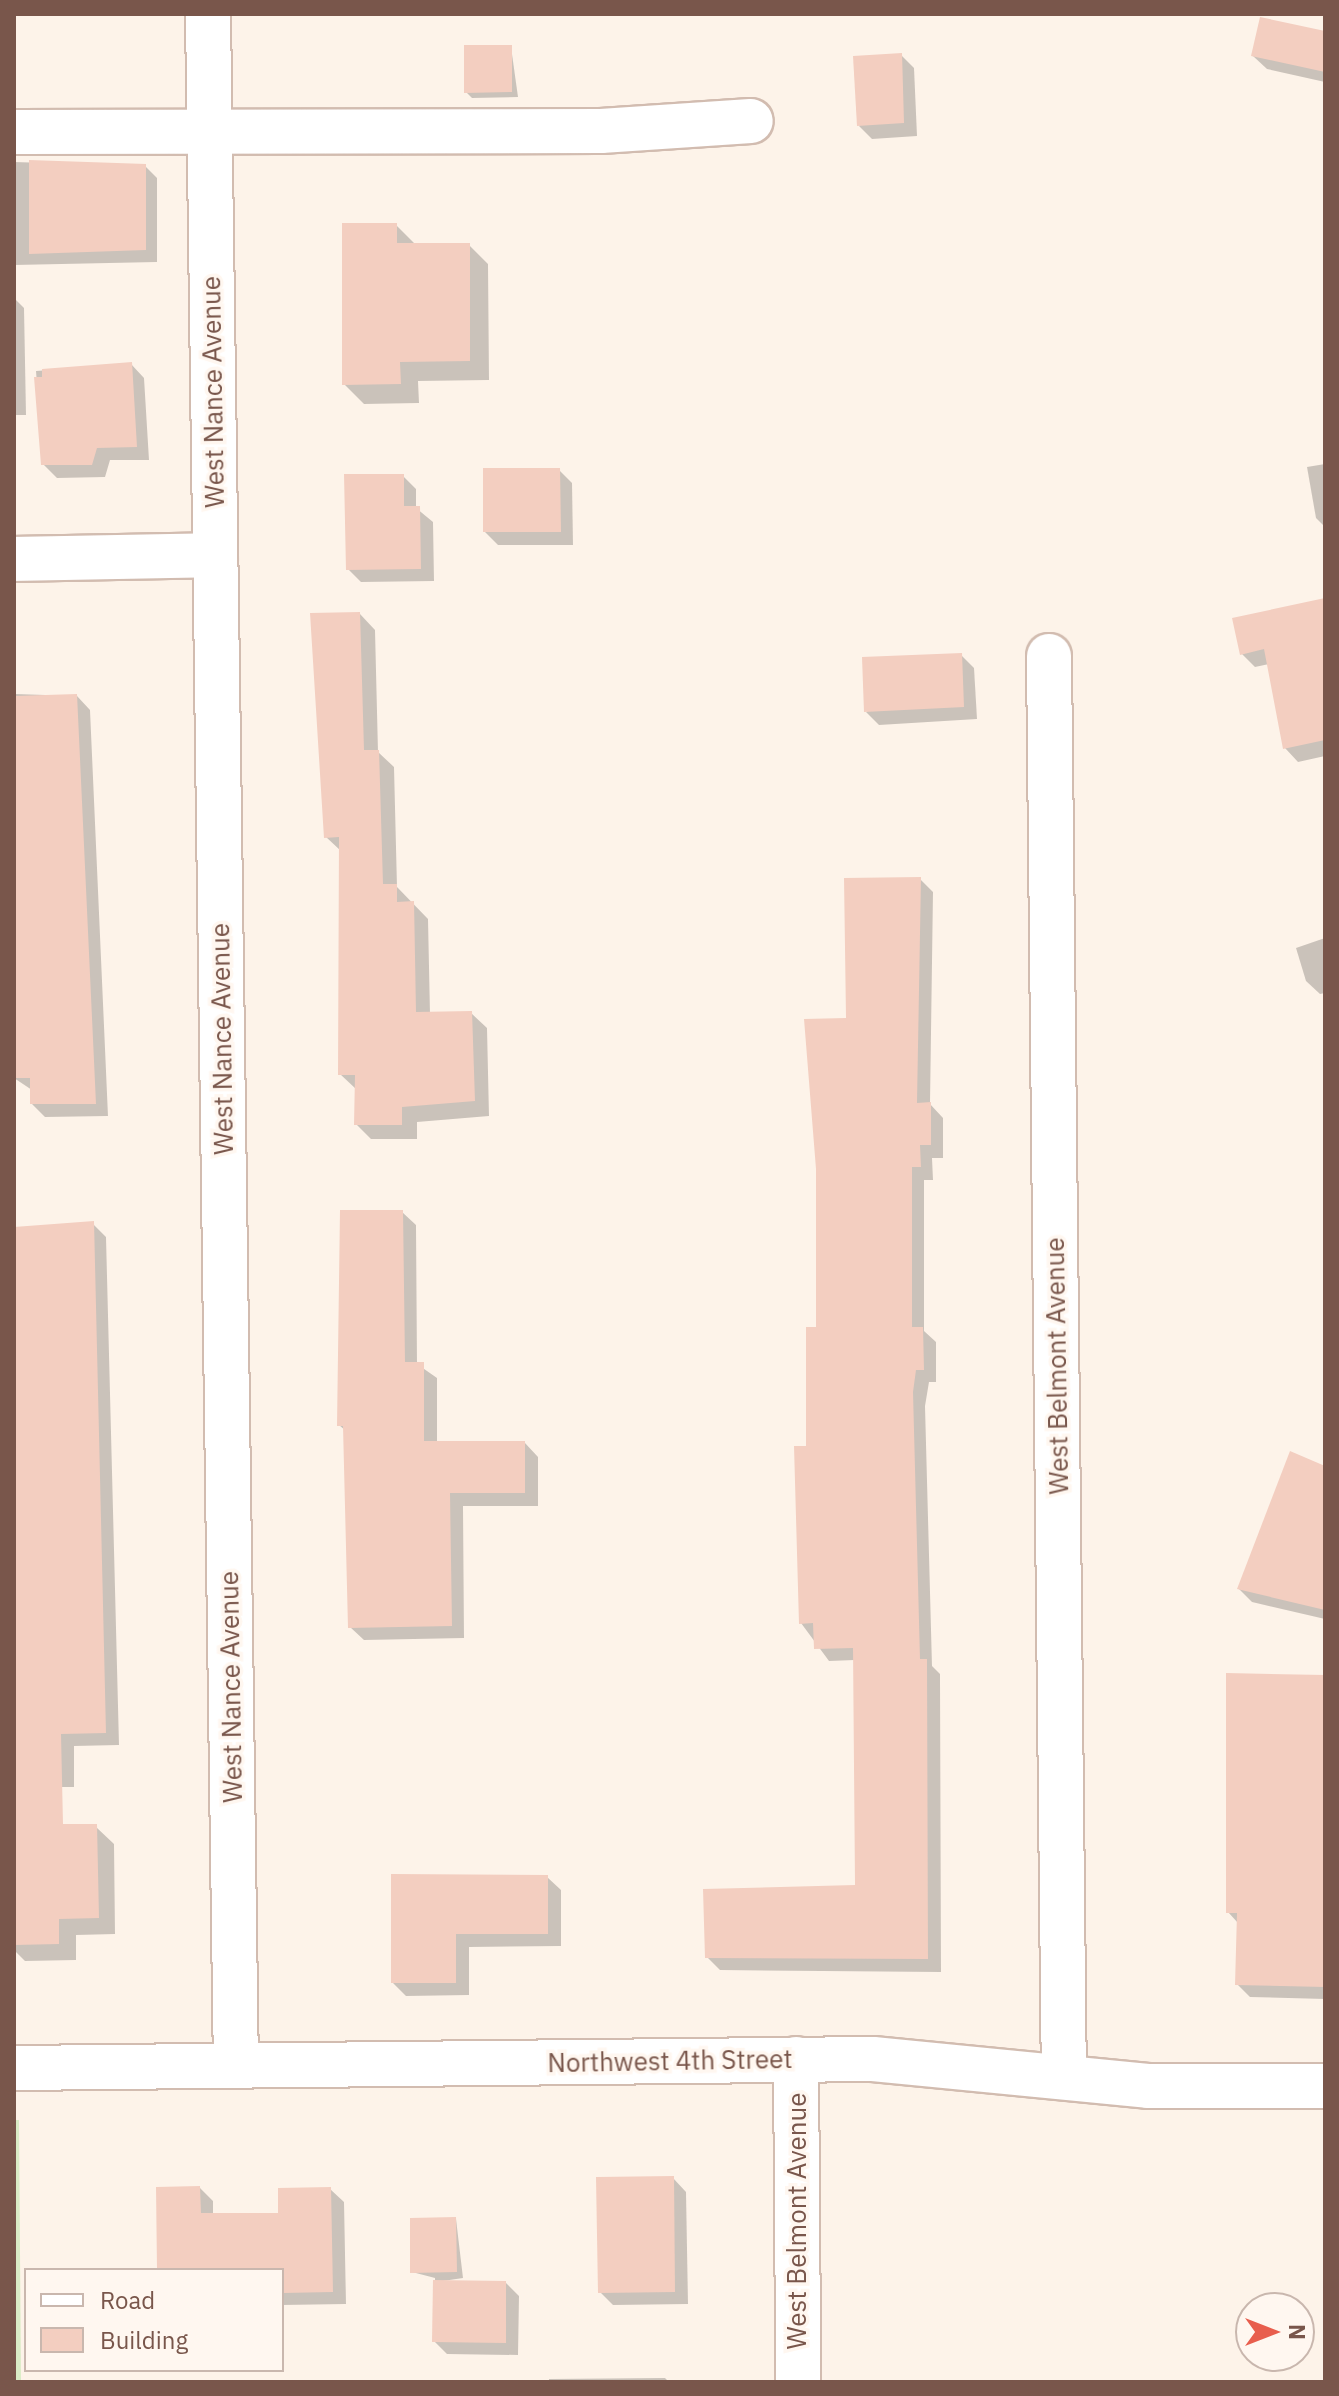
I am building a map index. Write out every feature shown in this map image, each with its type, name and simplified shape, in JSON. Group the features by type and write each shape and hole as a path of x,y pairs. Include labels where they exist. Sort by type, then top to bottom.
{"street":[{"name":"West Nance Avenue","path":"208,14 236,2065"},
{"path":"14,132 601,131 751,121"},
{"path":"14,559 215,555"},
{"name":"West Belmont Avenue","path":"1049,656 1064,2077"},
{"name":"Northwest 4th Street","path":"14,2068 796,2059 925,2061 1148,2086 1325,2086"},
{"name":"West Belmont Avenue","path":"796,2059 798,2382"}],"green space":[{"path":"14,2120 19,2120 21,2382 14,2382"}],"building":[{"path":"1260,17 1325,31 1325,72 1251,56"},
{"path":"464,45 512,45 512,92 464,93"},
{"path":"902,53 904,123 857,126 853,56"},
{"path":"29,160 146,164 146,250 29,254"},
{"path":"342,223 397,223 397,243 470,243 470,361 400,362 401,384 342,385"},
{"path":"132,362 137,447 97,448 92,465 41,465 34,377 42,377 42,369"},
{"path":"483,468 560,468 561,532 483,532"},
{"path":"344,474 404,474 404,506 420,506 421,569 346,570"},
{"path":"1325,598 1325,740 1283,749 1264,649 1240,655 1232,618"},
{"path":"360,612 364,750 379,750 383,884 397,884 397,902 414,901 416,1012 472,1011 475,1101 402,1107 402,1125 354,1125 355,1075 338,1075 339,837 324,838 310,613"},
{"path":"962,653 964,707 864,712 862,657"},
{"path":"77,694 96,1104 30,1104 30,1078 14,1078 14,696"},
{"path":"921,877 917,1103 931,1102 931,1145 920,1145 921,1167 912,1167 912,1327 923,1327 924,1370 916,1370 913,1392 920,1659 927,1659 928,1959 705,1958 703,1889 855,1885 853,1648 814,1649 813,1623 799,1624 794,1446 806,1446 806,1327 816,1327 816,1169 804,1019 846,1018 844,878"},
{"path":"340,1210 403,1210 405,1362 424,1362 424,1441 525,1441 525,1493 450,1493 452,1626 348,1628 343,1426 337,1426"},
{"path":"94,1221 106,1733 61,1734 63,1824 97,1824 99,1918 59,1919 59,1944 14,1945 14,1227"},
{"path":"1290,1451 1325,1466 1325,1610 1237,1589"},
{"path":"1226,1673 1325,1675 1325,1987 1235,1985 1237,1913 1226,1913"},
{"path":"391,1874 548,1875 548,1934 456,1934 456,1983 391,1983"},
{"path":"674,2176 675,2292 598,2293 596,2177"},
{"path":"200,2186 201,2213 278,2213 278,2188 331,2187 333,2292 284,2293 284,2268 157,2268 156,2187"},
{"path":"456,2217 457,2272 410,2273 410,2218"},
{"path":"433,2280 506,2281 506,2343 432,2342"}]}
